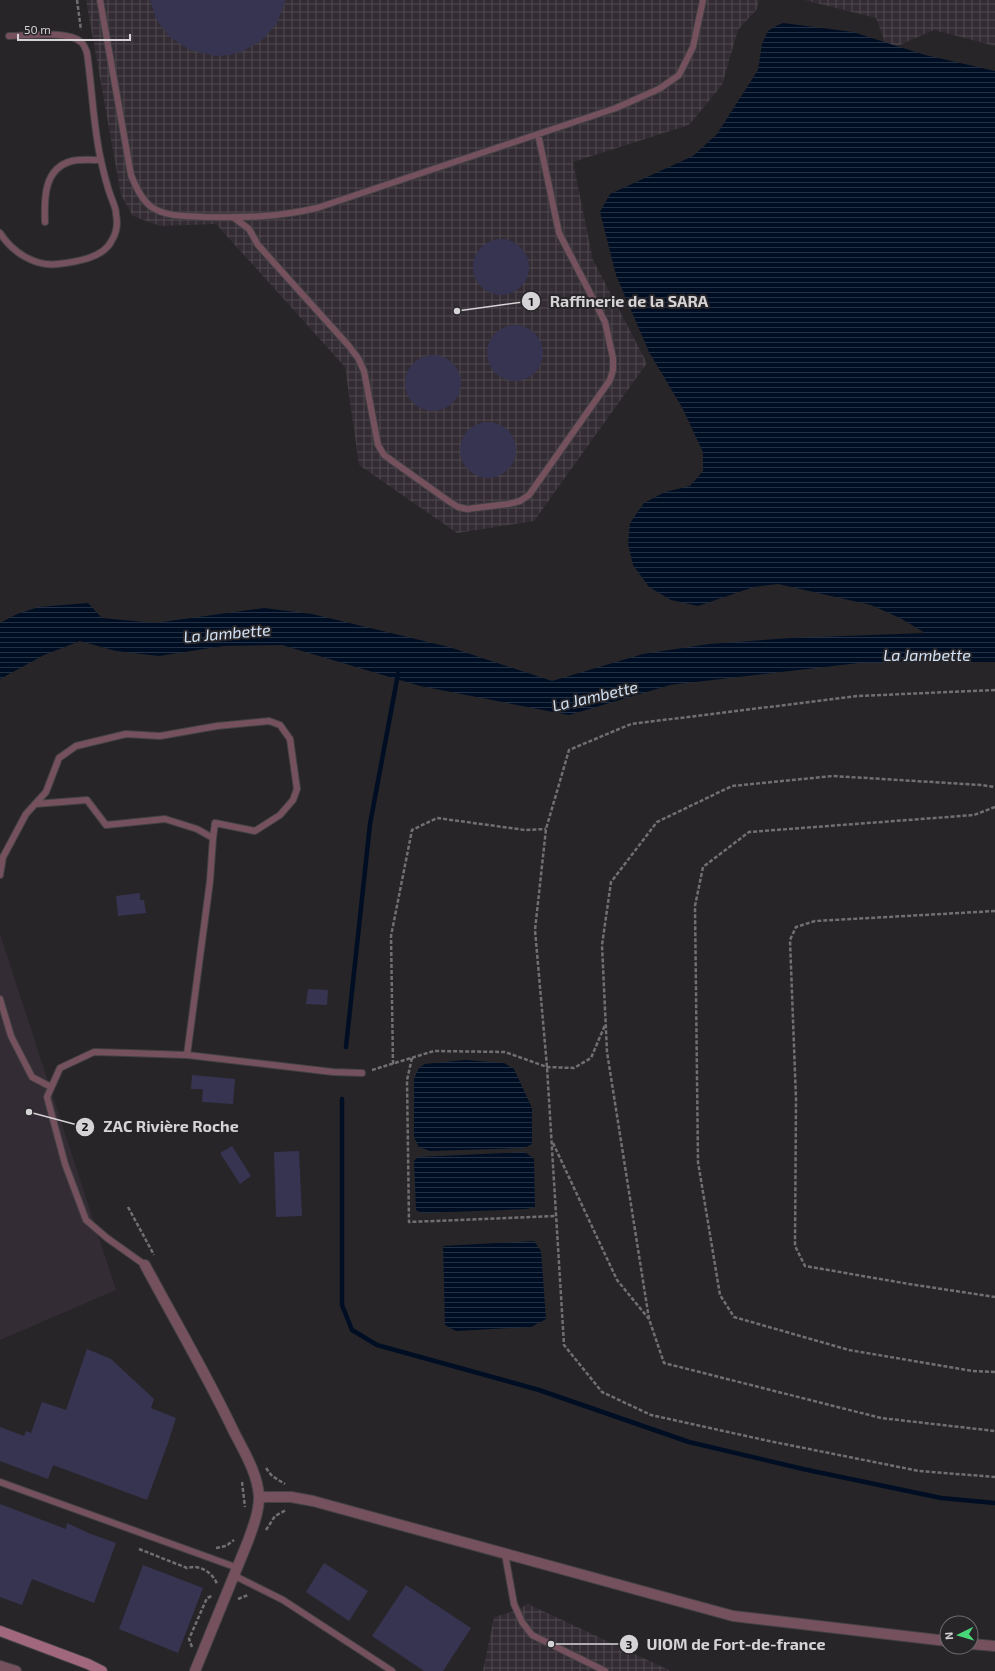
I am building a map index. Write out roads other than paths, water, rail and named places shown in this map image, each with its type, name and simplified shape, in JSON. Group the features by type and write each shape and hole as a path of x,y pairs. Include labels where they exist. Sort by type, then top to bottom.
{"main road":[{"path":"0,1631 88,1664 102,1671"},
{"path":"0,1637 89,1671"}],"street":[{"path":"145,1265 226,1416 257,1483 259,1497 255,1521 236,1572 195,1671"},
{"path":"259,1497 291,1497 313,1502 733,1616 939,1640"},
{"path":"979,1645 995,1646"},
{"path":"0,1666 16,1671"}],"lane":[{"path":"100,0 131,175 140,194 153,208 174,216 233,217 265,217 291,214 317,208 616,108 659,89 679,75 693,47 703,0"},
{"path":"0,233 7,244 22,255 38,262 52,265 84,259 103,251 112,242 117,228 116,213 101,160 87,53 82,42 73,37 58,35 9,36"},
{"path":"233,217 249,229 258,245 358,358 364,371 378,445 384,455 458,507 467,509 520,501 529,495 610,380 614,358 605,322 559,233 538,134"},
{"path":"45,222 44,204 46,187 51,178 62,165 73,161 101,160"},
{"path":"0,875 4,857 26,814 46,792 59,758 76,746 126,734 160,736 218,726 268,721 280,725 290,739 297,789 293,800 280,815 255,831 215,823 210,881 187,1055"},
{"path":"35,804 87,800 106,825 165,819 197,829 213,838"},
{"path":"0,999 11,1036 32,1077 51,1088"},
{"path":"145,1265 107,1238 86,1220 66,1164 47,1097 60,1068 94,1052 187,1055 333,1072 362,1073"},
{"path":"0,1482 236,1572 283,1600 392,1671"},
{"path":"505,1554 514,1604 522,1622 532,1635 605,1671"}],"water":[{"name":"La Jambette","path":"783,23 853,32 925,55 995,71 995,662 859,663 670,685 569,715 420,686 282,645 223,646 159,656 116,651 80,641 44,655 0,679 0,623 17,614 39,607 88,603 102,618 155,623 264,608 312,614 449,647 552,681 643,654 709,644 791,638 925,633 900,618 871,605 778,584 754,587 698,606 671,600 649,587 633,565 628,544 630,523 644,503 665,492 690,486 703,471 703,452 683,409 649,352 616,275 600,212 610,194 693,156 717,134 758,70 762,44 768,31"},
{"path":"465,1060 504,1063 514,1069 532,1108 532,1144 524,1148 430,1151 419,1147 414,1137 414,1079 419,1068 425,1064"},
{"path":"525,1152 534,1159 535,1207 527,1209 422,1213 416,1210 414,1161 418,1157"},
{"path":"534,1241 541,1251 546,1319 531,1327 456,1331 445,1325 443,1246"}],"waterway":[{"path":"346,1047 370,824 398,674"},
{"path":"342,1099 342,1305 352,1330 377,1345 539,1390 689,1442 803,1469 941,1498 995,1503"}],"place":[{"name":"Raffinerie de la SARA","path":"457,311"},
{"name":"ZAC Rivière Roche","path":"29,1112"},
{"name":"UIOM de Fort-de-france","path":"551,1644"}]}
